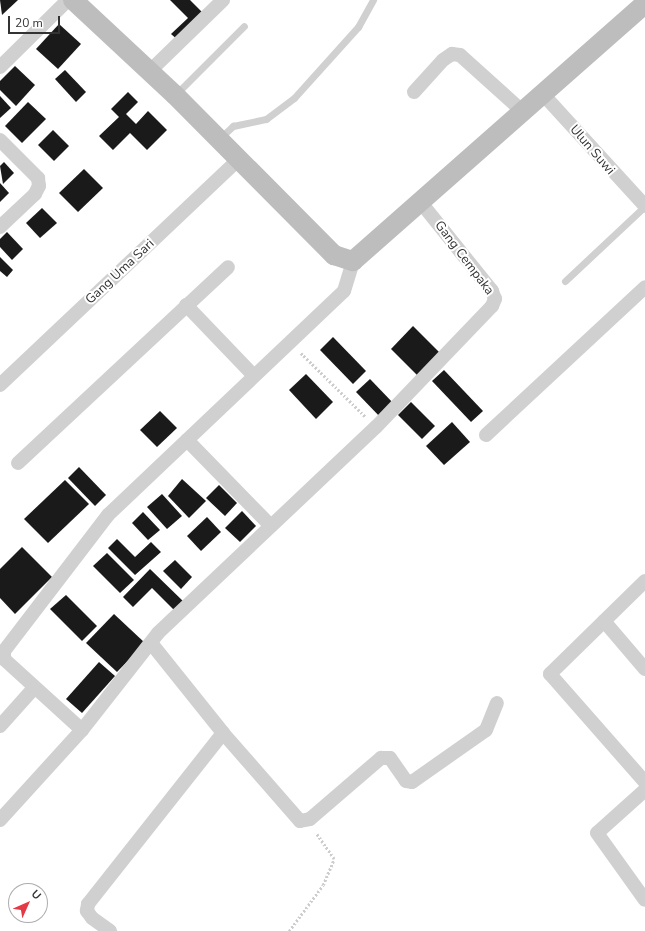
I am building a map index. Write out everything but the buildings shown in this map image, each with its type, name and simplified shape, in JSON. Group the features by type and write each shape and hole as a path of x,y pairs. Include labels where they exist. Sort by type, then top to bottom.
{"street":[{"path":"0,67 68,0"},
{"path":"73,0 176,95 240,158 334,255 353,261"},
{"path":"150,71 223,0"},
{"path":"82,730 34,688 4,659 4,651 108,515 344,291 353,261 422,204 541,92 645,4"},
{"path":"414,92 443,60 452,54 460,55 521,110"},
{"name":"Ulun Suwi","path":"541,92 645,206"},
{"path":"0,140 38,178 38,186 35,194 0,226"},
{"name":"Gang Uma Sari","path":"0,385 240,158"},
{"name":"Gang Cempaka","path":"376,427 437,367 492,306 495,295 422,204"},
{"path":"18,462 228,267"},
{"path":"486,435 645,287"},
{"path":"186,305 254,376"},
{"path":"0,820 82,730 151,643 271,526 376,427"},
{"path":"187,440 271,526"},
{"path":"645,581 550,674 645,782"},
{"path":"604,621 645,669"},
{"path":"151,643 223,733 297,819 307,821 381,758 390,758 406,780 412,782 486,730 497,703"},
{"path":"0,726 34,688"},
{"path":"110,931 92,918 87,911 88,904 223,733"},
{"path":"645,790 597,833 645,900"}],"lane":[{"path":"220,138 233,126 266,119 294,98 358,28 373,0"},
{"path":"176,95 244,26"},
{"path":"565,282 645,206"}],"path":[{"path":"290,342 376,427"},
{"path":"289,931 323,884 334,859 307,821"}]}
